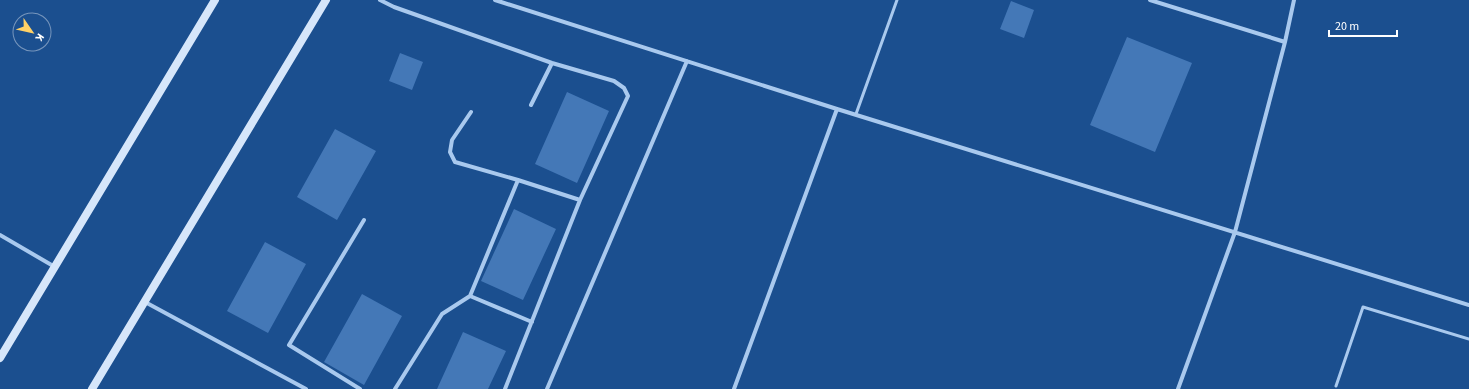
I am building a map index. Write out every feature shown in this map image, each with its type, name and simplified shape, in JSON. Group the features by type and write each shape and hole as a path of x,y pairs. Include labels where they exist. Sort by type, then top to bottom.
{"main road":[{"path":"0,358 215,0"},
{"path":"92,389 326,0"}],"street":[{"path":"380,0 394,7 552,63 614,81 624,88 628,96 580,200 505,389"},
{"path":"495,0 1469,305"},
{"path":"1150,0 1285,42"},
{"path":"1178,389 1235,232 1285,42 1294,0"},
{"path":"547,389 687,61"},
{"path":"530,105 552,63"},
{"path":"734,389 837,108"},
{"path":"471,112 452,140 450,152 455,162 580,200"},
{"path":"395,389 442,314 470,296 518,180"},
{"path":"360,389 289,345 364,220"},
{"path":"0,235 55,267"},
{"path":"470,296 532,322"},
{"path":"145,302 306,389"}],"lane":[{"path":"856,114 898,0"},
{"path":"1336,386 1363,307 1469,339"}],"building":[{"path":"1011,1 1034,10 1024,38 1000,29"},
{"path":"1127,37 1192,63 1155,152 1090,125"},
{"path":"400,53 423,62 412,90 389,81"},
{"path":"567,92 609,111 577,183 535,164"},
{"path":"335,129 376,151 337,220 297,197"},
{"path":"514,209 556,229 523,300 481,281"},
{"path":"265,242 306,264 268,333 227,311"},
{"path":"362,294 402,316 364,385 324,362"},
{"path":"463,332 506,351 488,389 437,389"}]}
